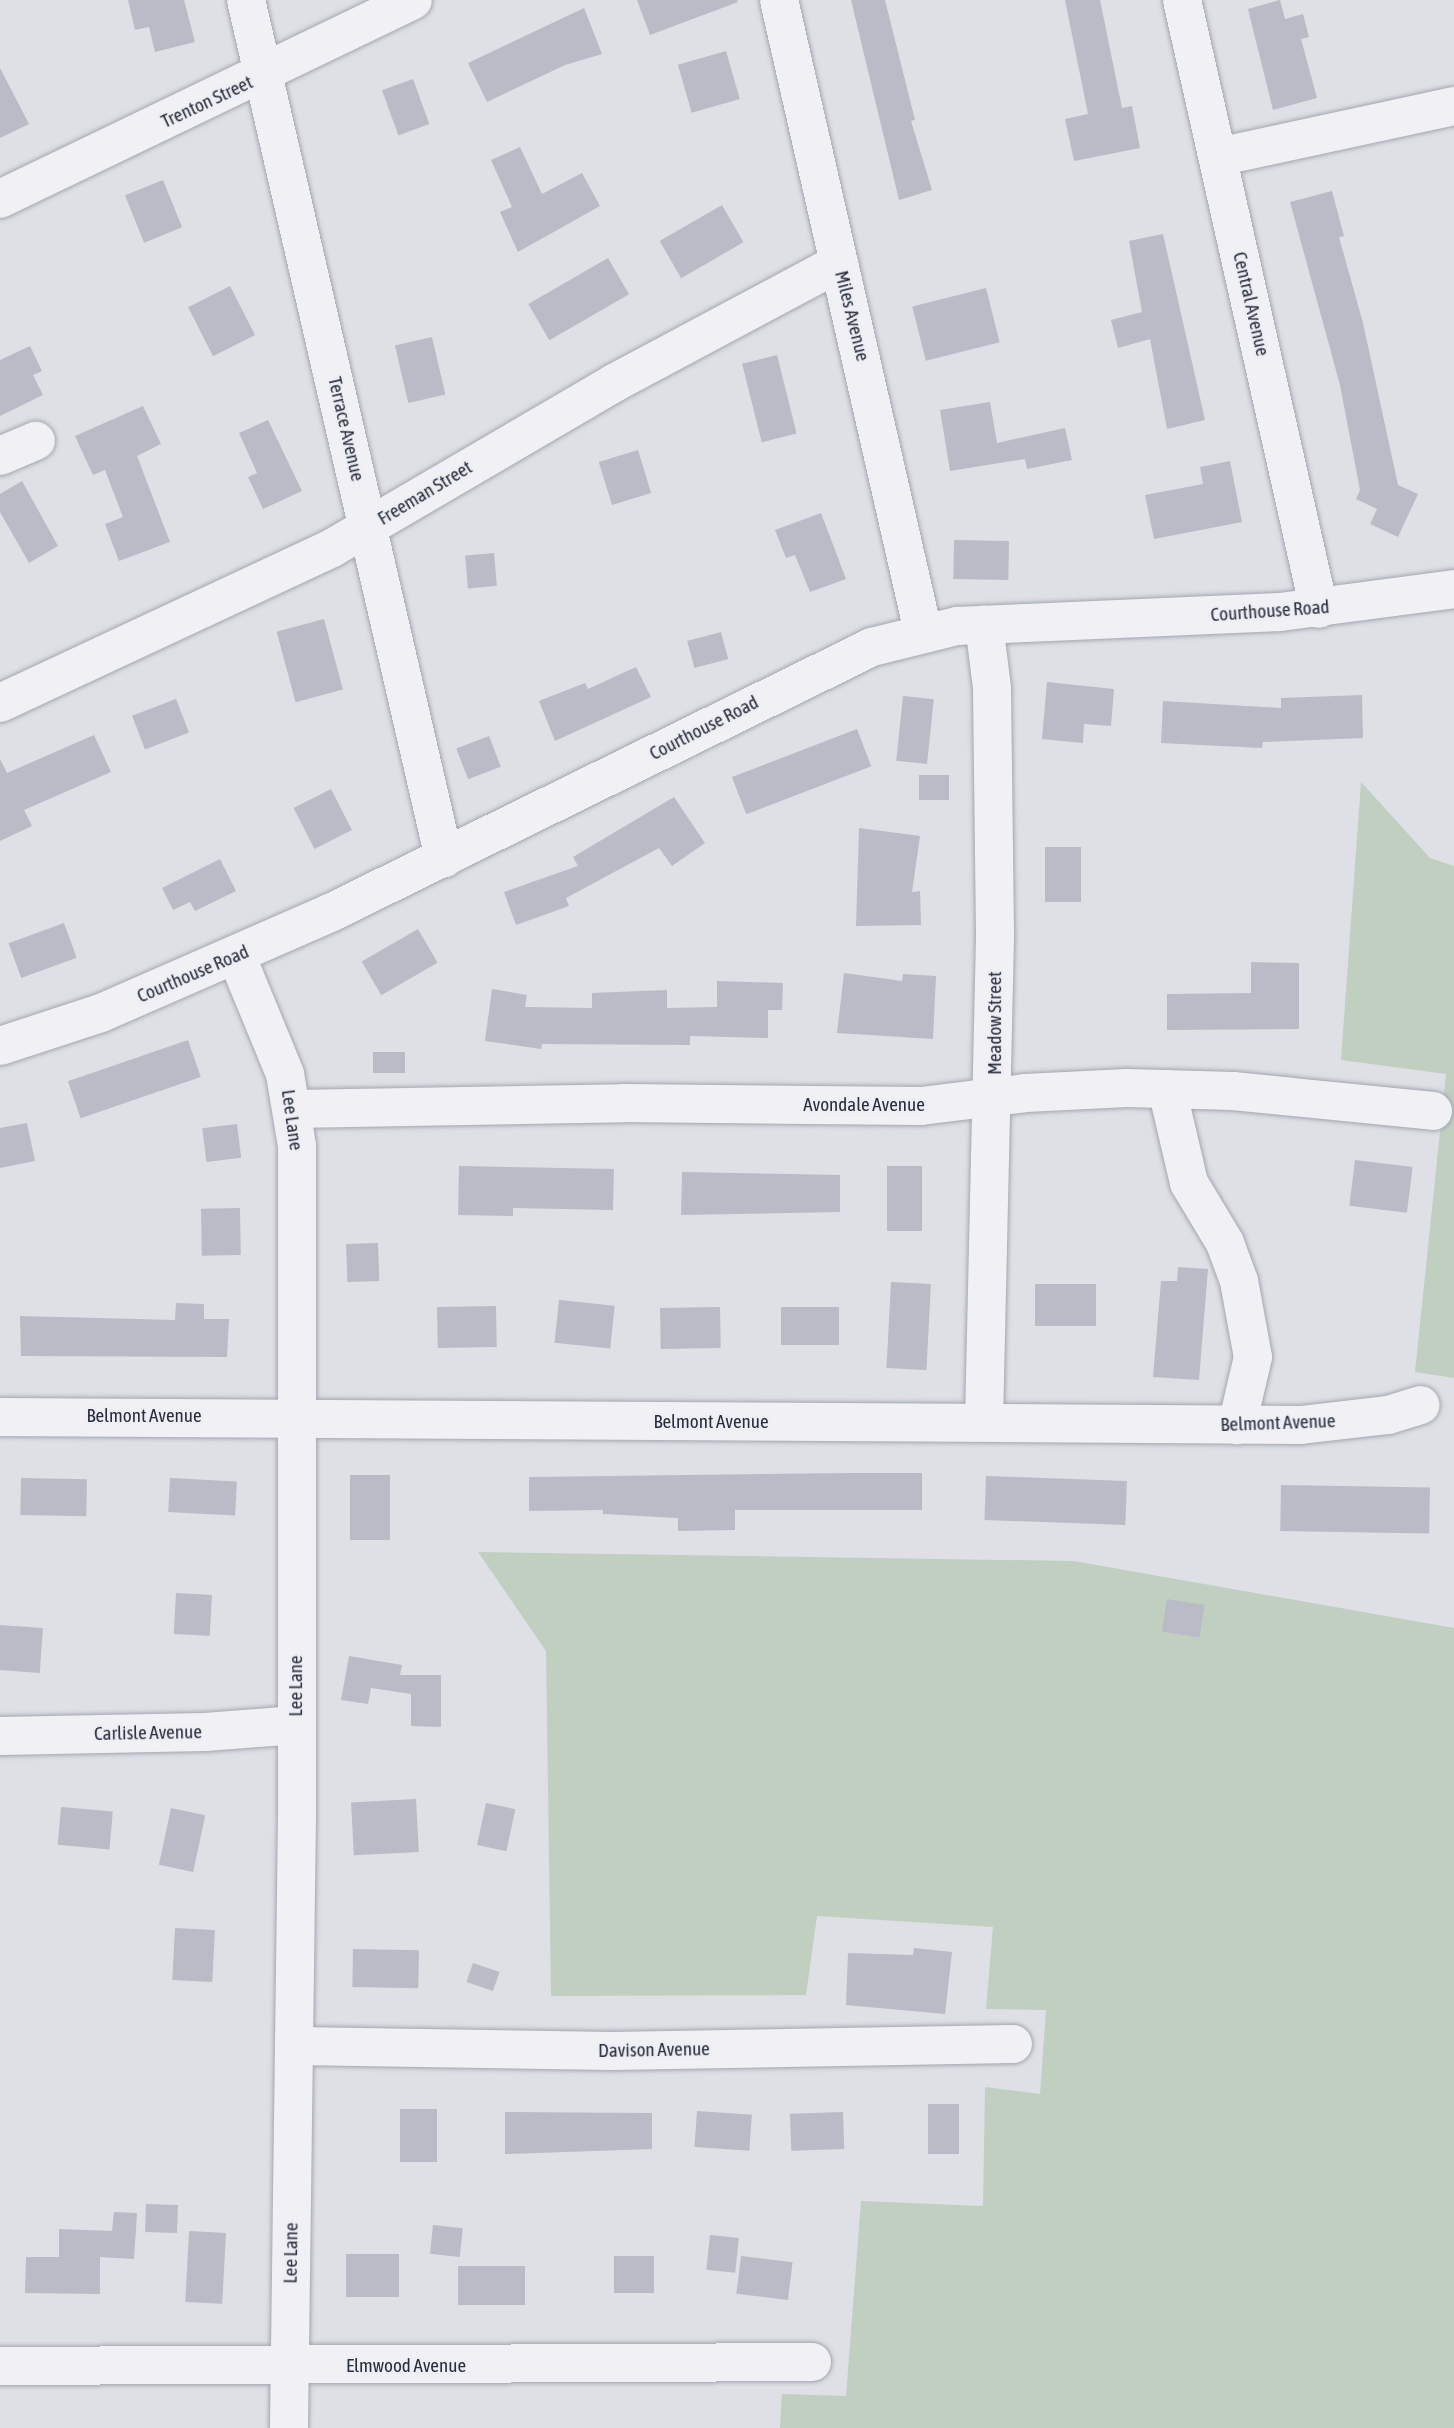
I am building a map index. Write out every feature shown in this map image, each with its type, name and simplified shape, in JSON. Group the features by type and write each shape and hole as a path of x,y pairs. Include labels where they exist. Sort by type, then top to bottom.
{"street":[{"name":"Terrace Avenue","path":"246,0 444,858"},
{"name":"Trenton Street","path":"0,200 264,75 413,0"},
{"name":"Miles Avenue","path":"779,0 923,632"},
{"name":"Central Avenue","path":"1182,0 1319,609"},
{"path":"1218,157 1454,106"},
{"name":"Freeman Street","path":"0,703 368,528 614,383 839,263"},
{"path":"0,456 36,441"},
{"name":"Courthouse Road","path":"0,1046 101,1013 236,956 444,858 822,669 923,632 984,624 1319,609 1454,589"},
{"name":"Meadow Street","path":"984,624 992,688 994,1098 984,1422"},
{"name":"Lee Lane","path":"236,956 273,1040 293,1109 297,1146 295,2046 289,2428"},
{"path":"1167,1089 1189,1183 1225,1243 1239,1281 1253,1357 1237,1425"},
{"name":"Avondale Avenue","path":"293,1109 624,1103 921,1107 994,1098 1167,1089 1233,1091 1433,1111"},
{"name":"Belmont Avenue","path":"0,1417 297,1416 467,1421 1237,1425 1346,1421 1420,1405"},
{"name":"Carlisle Avenue","path":"0,1736 205,1732 297,1725"},
{"name":"Davison Avenue","path":"295,2046 598,2051 1013,2044"},
{"name":"Elmwood Avenue","path":"0,2366 812,2362"}],"green space":[{"path":"1361,782 1430,858 1454,866 1454,1378 1415,1372 1446,1074 1341,1060"},
{"path":"478,1552 1074,1561 1454,1628 1454,2428 780,2428 782,2394 846,2396 861,2201 983,2206 985,2087 1040,2094 1046,2010 986,2009 993,1927 817,1916 806,1995 551,1996 546,1651"}],"building":[{"path":"128,0 184,0 195,42 155,52 149,27 135,30"},
{"path":"637,0 737,0 738,2 650,35"},
{"path":"851,0 885,0 915,120 911,121 932,190 899,200"},
{"path":"1065,0 1100,0 1122,108 1132,106 1140,148 1074,161 1065,119 1088,114"},
{"path":"1280,0 1285,19 1303,14 1309,37 1301,39 1317,98 1273,110 1248,9"},
{"path":"584,8 602,54 565,65 487,102 468,63"},
{"path":"726,51 740,99 692,113 678,65"},
{"path":"0,68 29,124 0,138"},
{"path":"413,79 429,124 398,135 382,90"},
{"path":"520,147 542,194 582,173 600,206 518,252 500,212 512,207 491,160"},
{"path":"163,180 182,227 144,243 125,195"},
{"path":"1332,191 1344,236 1339,237 1363,323 1398,485 1418,494 1398,537 1370,524 1377,509 1356,499 1360,490 1340,385 1290,202"},
{"path":"722,205 744,242 681,278 660,241"},
{"path":"1163,234 1205,420 1167,429 1150,339 1118,348 1111,320 1142,312 1129,241"},
{"path":"608,258 629,294 549,340 528,304"},
{"path":"230,286 255,335 213,356 188,307"},
{"path":"986,288 1000,342 926,361 912,306"},
{"path":"432,337 445,394 408,403 395,346"},
{"path":"30,346 42,371 33,375 43,395 0,416 0,360"},
{"path":"777,355 797,434 762,442 742,364"},
{"path":"990,402 997,443 1065,428 1072,460 1027,469 1025,459 950,471 940,410"},
{"path":"143,406 161,444 137,456 170,542 119,561 105,524 123,517 105,470 93,475 75,436"},
{"path":"268,420 302,491 263,509 248,477 257,473 239,433"},
{"path":"638,450 651,493 612,505 599,462"},
{"path":"1230,461 1242,522 1154,539 1145,495 1203,484 1200,467"},
{"path":"22,481 58,546 29,563 0,512 0,494"},
{"path":"821,513 846,579 810,592 795,555 786,558 775,530"},
{"path":"954,540 1009,541 1008,580 953,579"},
{"path":"494,553 497,586 468,588 465,556"},
{"path":"324,619 343,690 296,702 277,632"},
{"path":"721,632 728,659 694,668 687,641"},
{"path":"636,667 651,697 555,741 539,701 585,683 588,689"},
{"path":"1047,682 1114,689 1111,726 1084,724 1083,743 1042,739"},
{"path":"1362,695 1363,738 1263,742 1262,748 1161,743 1163,701 1281,708 1281,698"},
{"path":"903,696 934,699 927,764 896,761"},
{"path":"176,699 189,733 145,749 132,716"},
{"path":"857,729 871,766 746,814 732,777"},
{"path":"94,735 111,772 24,810 32,826 0,841 0,759 7,773"},
{"path":"489,736 501,767 468,779 456,749"},
{"path":"919,775 949,775 949,800 919,800"},
{"path":"331,789 352,830 314,849 294,808"},
{"path":"674,797 705,843 672,866 659,848 566,898 569,906 516,925 504,892 578,866 573,857"},
{"path":"859,828 920,836 912,892 920,891 921,925 856,926"},
{"path":"1045,847 1081,847 1081,902 1045,902"},
{"path":"220,859 236,891 195,911 190,902 173,910 162,888"},
{"path":"64,923 77,958 21,978 9,943"},
{"path":"418,929 438,963 381,995 362,961"},
{"path":"1251,962 1299,963 1299,1029 1167,1030 1167,994 1251,993"},
{"path":"844,973 902,981 903,974 936,976 933,1039 837,1033"},
{"path":"717,981 783,983 782,1010 768,1010 768,1038 690,1036 690,1045 542,1044 541,1049 485,1041 492,989 527,995 525,1007 592,1008 592,993 667,990 667,1008 717,1007"},
{"path":"188,1040 201,1077 81,1118 68,1081"},
{"path":"373,1052 405,1052 405,1073 373,1073"},
{"path":"27,1123 35,1161 0,1168 0,1128"},
{"path":"237,1124 241,1158 206,1162 202,1128"},
{"path":"1355,1160 1413,1167 1407,1213 1349,1206"},
{"path":"459,1166 614,1169 613,1210 513,1208 513,1216 458,1215"},
{"path":"887,1166 922,1166 922,1231 887,1231"},
{"path":"682,1172 840,1175 840,1212 681,1215"},
{"path":"240,1208 241,1255 202,1256 201,1209"},
{"path":"378,1243 379,1281 347,1282 346,1244"},
{"path":"1178,1267 1208,1269 1199,1380 1153,1377 1161,1281 1177,1281"},
{"path":"891,1282 931,1284 926,1370 886,1368"},
{"path":"1035,1284 1096,1284 1096,1326 1035,1326"},
{"path":"559,1300 615,1306 610,1349 555,1343"},
{"path":"176,1303 204,1304 204,1319 229,1319 227,1357 21,1356 20,1316 175,1320"},
{"path":"496,1306 497,1347 438,1348 437,1307"},
{"path":"720,1307 721,1348 661,1349 660,1308"},
{"path":"781,1307 839,1307 839,1345 781,1345"},
{"path":"922,1473 922,1510 735,1510 735,1530 678,1531 678,1518 603,1514 603,1510 529,1511 529,1477"},
{"path":"350,1475 390,1475 390,1540 350,1540"},
{"path":"986,1476 1127,1481 1125,1525 984,1520"},
{"path":"21,1478 87,1479 86,1516 20,1515"},
{"path":"170,1478 237,1482 235,1515 168,1512"},
{"path":"1281,1485 1430,1488 1429,1534 1280,1531"},
{"path":"176,1593 212,1595 210,1636 174,1634"},
{"path":"1167,1599 1205,1605 1199,1638 1162,1632"},
{"path":"0,1625 43,1628 40,1673 0,1670"},
{"path":"349,1656 402,1665 400,1675 441,1675 441,1727 411,1726 411,1694 371,1688 368,1704 341,1700"},
{"path":"416,1799 419,1852 354,1855 351,1802"},
{"path":"486,1803 515,1809 506,1851 477,1845"},
{"path":"61,1807 113,1812 109,1849 58,1845"},
{"path":"171,1808 205,1815 193,1872 159,1865"},
{"path":"175,1928 215,1930 212,1982 172,1980"},
{"path":"914,1948 952,1952 945,2014 846,2005 848,1953 913,1955"},
{"path":"353,1949 419,1950 418,1988 352,1987"},
{"path":"473,1963 499,1972 493,1991 466,1982"},
{"path":"928,2104 959,2104 959,2154 928,2154"},
{"path":"400,2109 437,2109 437,2162 400,2162"},
{"path":"697,2111 752,2115 749,2151 694,2147"},
{"path":"505,2112 652,2113 652,2149 505,2154"},
{"path":"843,2112 844,2149 791,2151 790,2114"},
{"path":"146,2204 178,2205 177,2233 145,2232"},
{"path":"114,2212 137,2213 134,2259 100,2257 100,2294 25,2293 26,2257 59,2257 59,2229 112,2231"},
{"path":"433,2225 463,2228 460,2257 430,2254"},
{"path":"189,2231 226,2233 222,2304 185,2302"},
{"path":"710,2235 739,2238 735,2273 706,2270"},
{"path":"346,2254 399,2254 399,2297 346,2297"},
{"path":"614,2256 654,2256 654,2293 614,2293"},
{"path":"741,2256 793,2262 788,2300 736,2294"},
{"path":"458,2266 525,2266 525,2305 458,2305"}]}
